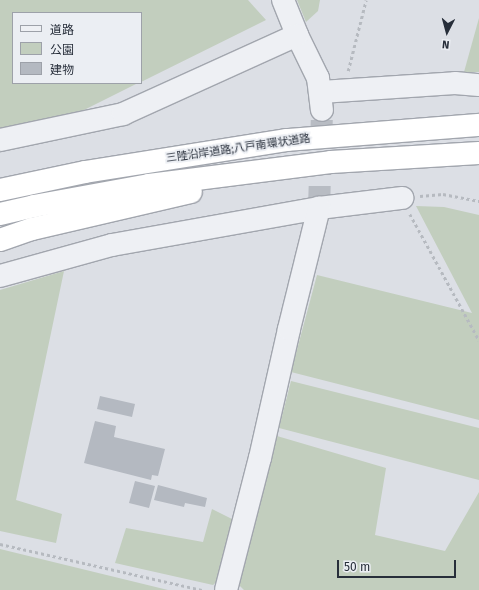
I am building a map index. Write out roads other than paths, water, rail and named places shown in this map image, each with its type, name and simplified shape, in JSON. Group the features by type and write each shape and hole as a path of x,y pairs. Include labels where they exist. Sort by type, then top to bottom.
{"highway":[{"name":"三陸沿岸道路;八戸南環状道路","path":"0,190 85,172 287,140 479,126"},
{"path":"0,214 34,206 149,185 331,162 479,153"},
{"path":"0,240 32,229 151,201 331,162"}],"street":[{"path":"283,0 297,35 318,78 321,101 344,89 455,83 479,85"},
{"path":"0,140 123,114 297,35"},
{"path":"0,276 112,245 319,208 402,198"},
{"path":"226,590 260,458 289,329 319,208"}],"tunnel":[{"path":"319,208 322,110"}]}
